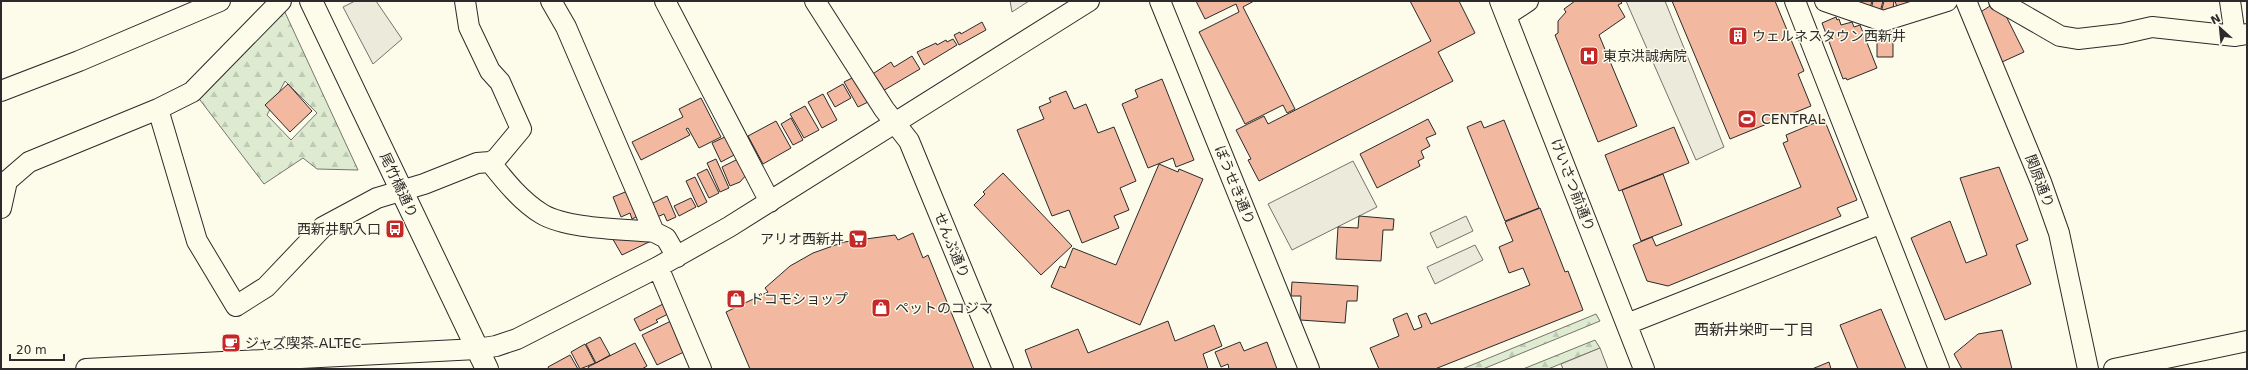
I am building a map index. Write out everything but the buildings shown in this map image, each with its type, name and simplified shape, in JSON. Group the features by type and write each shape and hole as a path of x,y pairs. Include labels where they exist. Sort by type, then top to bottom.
{"main road":[{"name":"尾竹橋通り","path":"311,1 487,369"}],"street":[{"path":"1,91 79,61 220,1"},
{"path":"1,208 7,181 29,162 158,109 192,92 281,1"},
{"path":"158,109 197,241 236,306 266,287 323,227 377,198 424,184 477,163 490,162 496,159 521,129 500,82 490,71 469,27 465,1"},
{"path":"551,1 566,27 654,232"},
{"path":"665,1 770,202"},
{"name":"せんぷ通り","path":"815,1 884,110 909,141 1003,369"},
{"path":"96,369 478,348 496,346 517,339 677,257 770,202 1089,1"},
{"name":"ぼうせき通り","path":"1160,1 1309,369"},
{"path":"1504,8 1528,1"},
{"path":"1795,1 1940,369"},
{"path":"1826,1 1883,21 1947,1"},
{"name":"関原通り","path":"1966,1 2041,182 2059,233 2088,369"},
{"path":"2000,1 2060,36 2078,40 2121,34 2152,27 2241,35 2230,1"},
{"name":"けいさつ前通り","path":"1504,8 1644,369"},
{"path":"490,162 514,191 543,214 567,224 654,232 666,238 677,257"},
{"path":"1627,324 1882,223"},
{"path":"658,267 701,369"},
{"path":"2114,369 2247,341"}],"green space":[{"path":"283,8 358,170 317,169 303,158 264,184 197,96","holes":["285,81 317,113 291,140 267,115"]},
{"path":"1596,314 1600,321 1483,369 1462,369"},
{"path":"1595,340 1600,348 1548,369 1523,369"}],"shaded area":[{"path":"355,1 376,1 402,39 373,64 343,7"},
{"path":"1010,1 1029,1 1012,12"},
{"path":"1626,1 1665,1 1724,147 1696,160"},
{"path":"1353,161 1377,207 1292,250 1268,204"},
{"path":"1466,216 1473,231 1437,248 1430,233"},
{"path":"1475,245 1483,260 1435,284 1427,267"},
{"path":"1600,348 1608,369 1563,369 1561,364"}],"place":[{"name":"ウェルネスタウン西新井","path":"1738,36"},
{"name":"東京洪誠病院","path":"1589,56"},
{"name":"CENTRAL","path":"1747,119"},
{"name":"西新井駅入口","path":"395,229"},
{"name":"アリオ西新井","path":"858,239"},
{"name":"ドコモショップ","path":"736,299"},
{"name":"ペットのコジマ","path":"881,308"},
{"name":"ジャズ喫茶 ALTEC","path":"231,343"}],"district":[{"name":"西新井栄町一丁目","path":"1754,330"}]}
